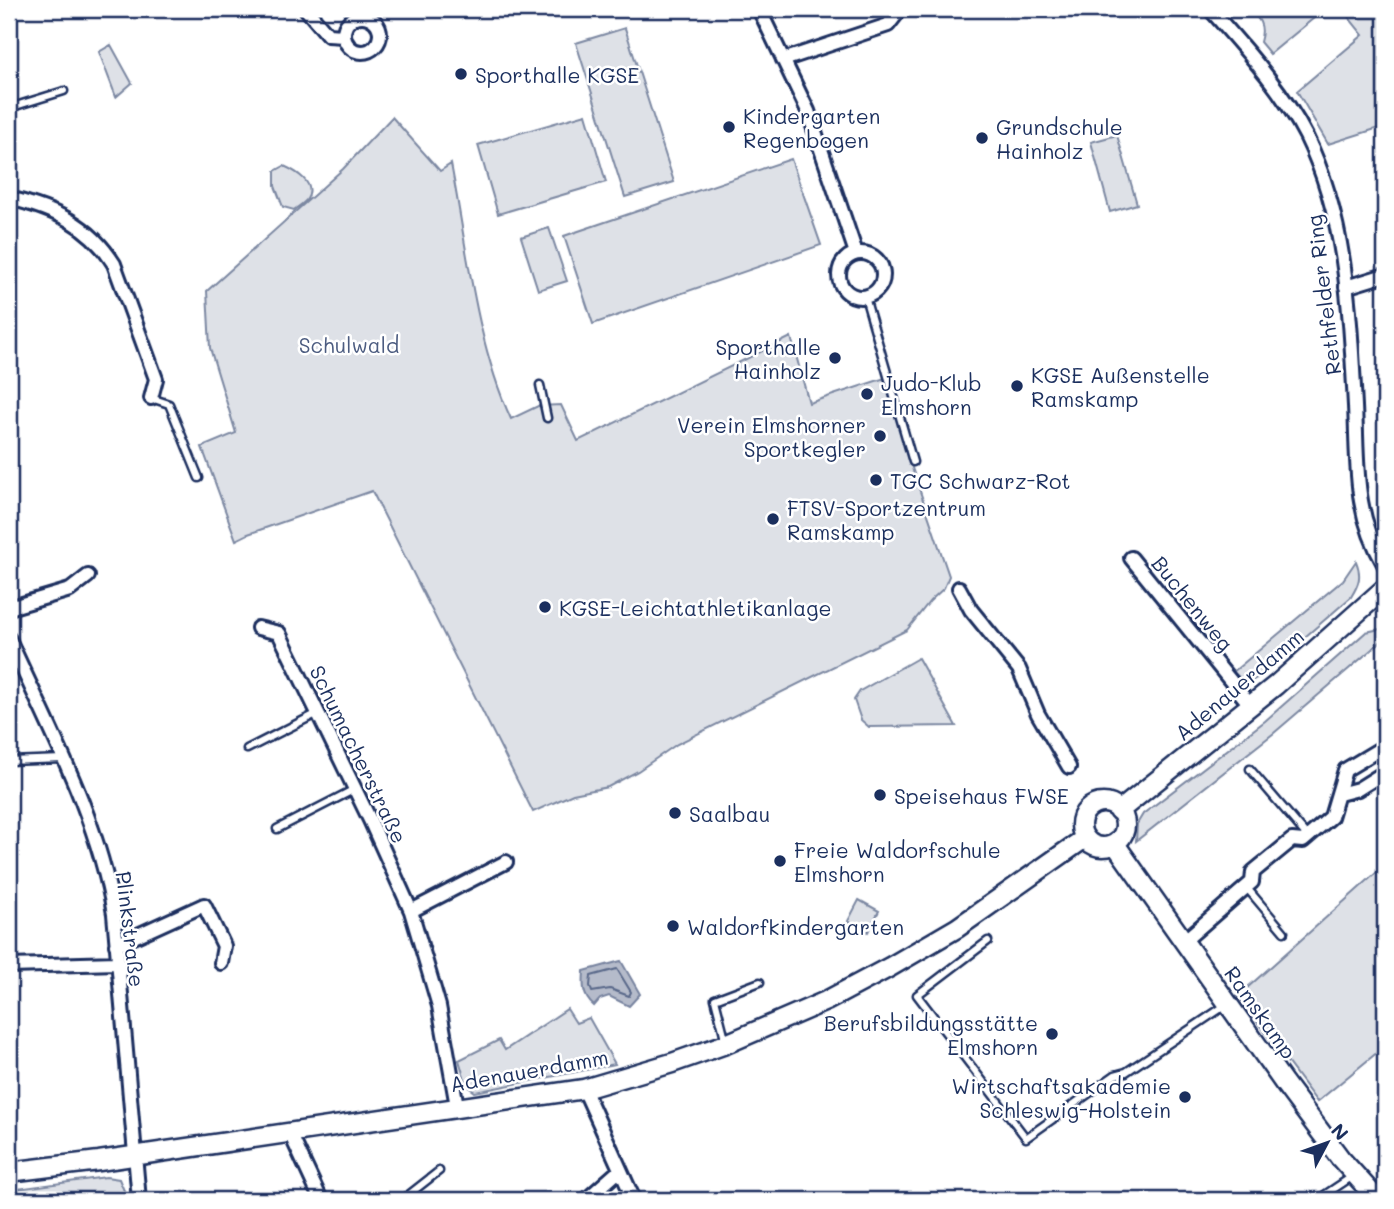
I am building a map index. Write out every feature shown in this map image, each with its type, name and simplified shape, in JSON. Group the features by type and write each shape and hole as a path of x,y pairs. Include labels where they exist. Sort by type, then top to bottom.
{"street":[{"path":"306,9 328,35 344,36"},
{"path":"759,9 808,111 856,253"},
{"name":"Rethfelder Ring","path":"1210,9 1276,89 1305,136 1325,180 1334,209 1346,287 1355,408 1356,471 1361,509 1372,541 1385,566"},
{"path":"783,60 888,24 899,10"},
{"path":"9,198 39,206 84,229 106,251 114,264 156,379 151,398"},
{"path":"856,253 873,256 883,271 879,288 865,297 849,294 839,280 842,263 856,253"},
{"path":"1346,287 1385,275"},
{"name":"Buchenweg","path":"1131,558 1251,706"},
{"path":"9,608 70,590 88,576"},
{"path":"959,588 978,620 1019,669 1038,714 1069,767"},
{"name":"Adenauerdamm","path":"1119,811 1251,706 1385,588"},
{"name":"Schumacherstraße","path":"258,628 279,633 411,911 443,1027 457,1106"},
{"name":"Plinkstraße","path":"9,639 64,759 109,883 139,1200"},
{"path":"1184,941 1252,882 1253,872 1292,840 1303,841 1331,817 1345,770 1385,746"},
{"path":"1339,794 1358,789 1385,772"},
{"path":"1105,803 1119,811 1125,824 1121,839 1115,844 1102,848 1085,838 1081,825 1085,812 1090,807 1105,803"},
{"name":"Adenauerdamm","path":"9,1172 584,1089 672,1063 726,1044 826,1001 890,967 957,928 1085,838"},
{"name":"Ramskamp","path":"1115,844 1284,1083 1354,1174 1378,1200"},
{"path":"411,911 506,862"},
{"path":"116,945 204,905 224,946 221,963"},
{"path":"9,966 118,963"},
{"path":"584,1089 634,1200"},
{"path":"290,1133 321,1200"},
{"path":"586,1200 620,1170"}],"lane":[{"path":"9,108 64,91"},
{"path":"865,297 913,462"},
{"path":"540,385 547,418"},
{"path":"151,398 169,404 199,478"},
{"path":"247,749 318,713"},
{"path":"9,761 64,759"},
{"path":"1250,769 1308,837"},
{"path":"277,829 355,789"},
{"path":"1246,887 1284,932"},
{"path":"988,941 918,995 1026,1138 1115,1075 1126,1072 1227,1004"},
{"path":"726,1044 715,999 760,982"},
{"path":"402,1200 439,1171"},
{"path":"1317,1200 1354,1174"}],"green space":[{"path":"1245,9 1325,9 1270,54 1260,42 1260,22"},
{"path":"1342,9 1385,9 1385,126 1328,144 1297,91 1363,35"},
{"path":"625,28 674,182 625,197 576,43"},
{"path":"111,45 132,83 116,97 99,52"},
{"path":"586,114 606,182 498,214 478,145"},
{"name":"Schulwald","path":"392,117 440,171 451,164 481,327 499,389 511,419 538,406 561,405 578,441 791,337 809,403 888,377 910,462 949,576 944,588 907,630 677,744 638,771 608,787 573,794 533,812 372,491 236,540 202,447 236,433 210,348 207,291 343,169"},
{"path":"1117,135 1137,204 1110,212 1091,142"},
{"path":"791,159 821,245 593,324 564,236"},
{"path":"284,166 303,178 309,188 306,200 294,210 283,207 275,186 275,171"},
{"path":"549,228 567,281 538,290 521,237"},
{"path":"1356,561 1359,580 1351,597 1260,676 1250,682 1233,672 1343,580"},
{"path":"1385,628 1385,638 1274,733 1136,841 1137,824 1143,814 1265,721 1366,632"},
{"path":"918,658 956,726 869,727 861,720 854,700 860,691"},
{"path":"1385,865 1385,1046 1317,1102 1238,996"},
{"path":"859,900 879,911 868,932 848,921"},
{"path":"567,1009 576,1023 589,1018 615,1064 475,1092 467,1086 459,1060 499,1040 505,1050"},
{"path":"106,1177 119,1179 128,1200 9,1200 9,1190"}],"water":[{"path":"621,961 640,994 629,1006 609,996 600,999 594,1006 585,994 584,971"}],"place":[{"name":"Sporthalle KGSE","path":"461,74"},
{"name":"Kindergarten Regenbogen","path":"729,127"},
{"name":"Grundschule Hainholz","path":"982,138"},
{"name":"Sporthalle Hainholz","path":"835,358"},
{"name":"KGSE Außenstelle Ramskamp","path":"1017,386"},
{"name":"Judo-Klub Elmshorn","path":"867,394"},
{"name":"Verein Elmshorner Sportkegler","path":"880,436"},
{"name":"TGC Schwarz-Rot","path":"876,480"},
{"name":"FTSV-Sportzentrum Ramskamp","path":"773,519"},
{"name":"KGSE-Leichtathletikanlage","path":"545,607"},
{"name":"Speisehaus FWSE","path":"880,795"},
{"name":"Saalbau","path":"675,813"},
{"name":"Freie Waldorfschule Elmshorn","path":"780,861"},
{"name":"Waldorfkindergarten","path":"673,926"},
{"name":"Berufsbildungsstätte Elmshorn","path":"1052,1034"},
{"name":"Wirtschaftsakademie Schleswig-Holstein","path":"1185,1097"}]}
